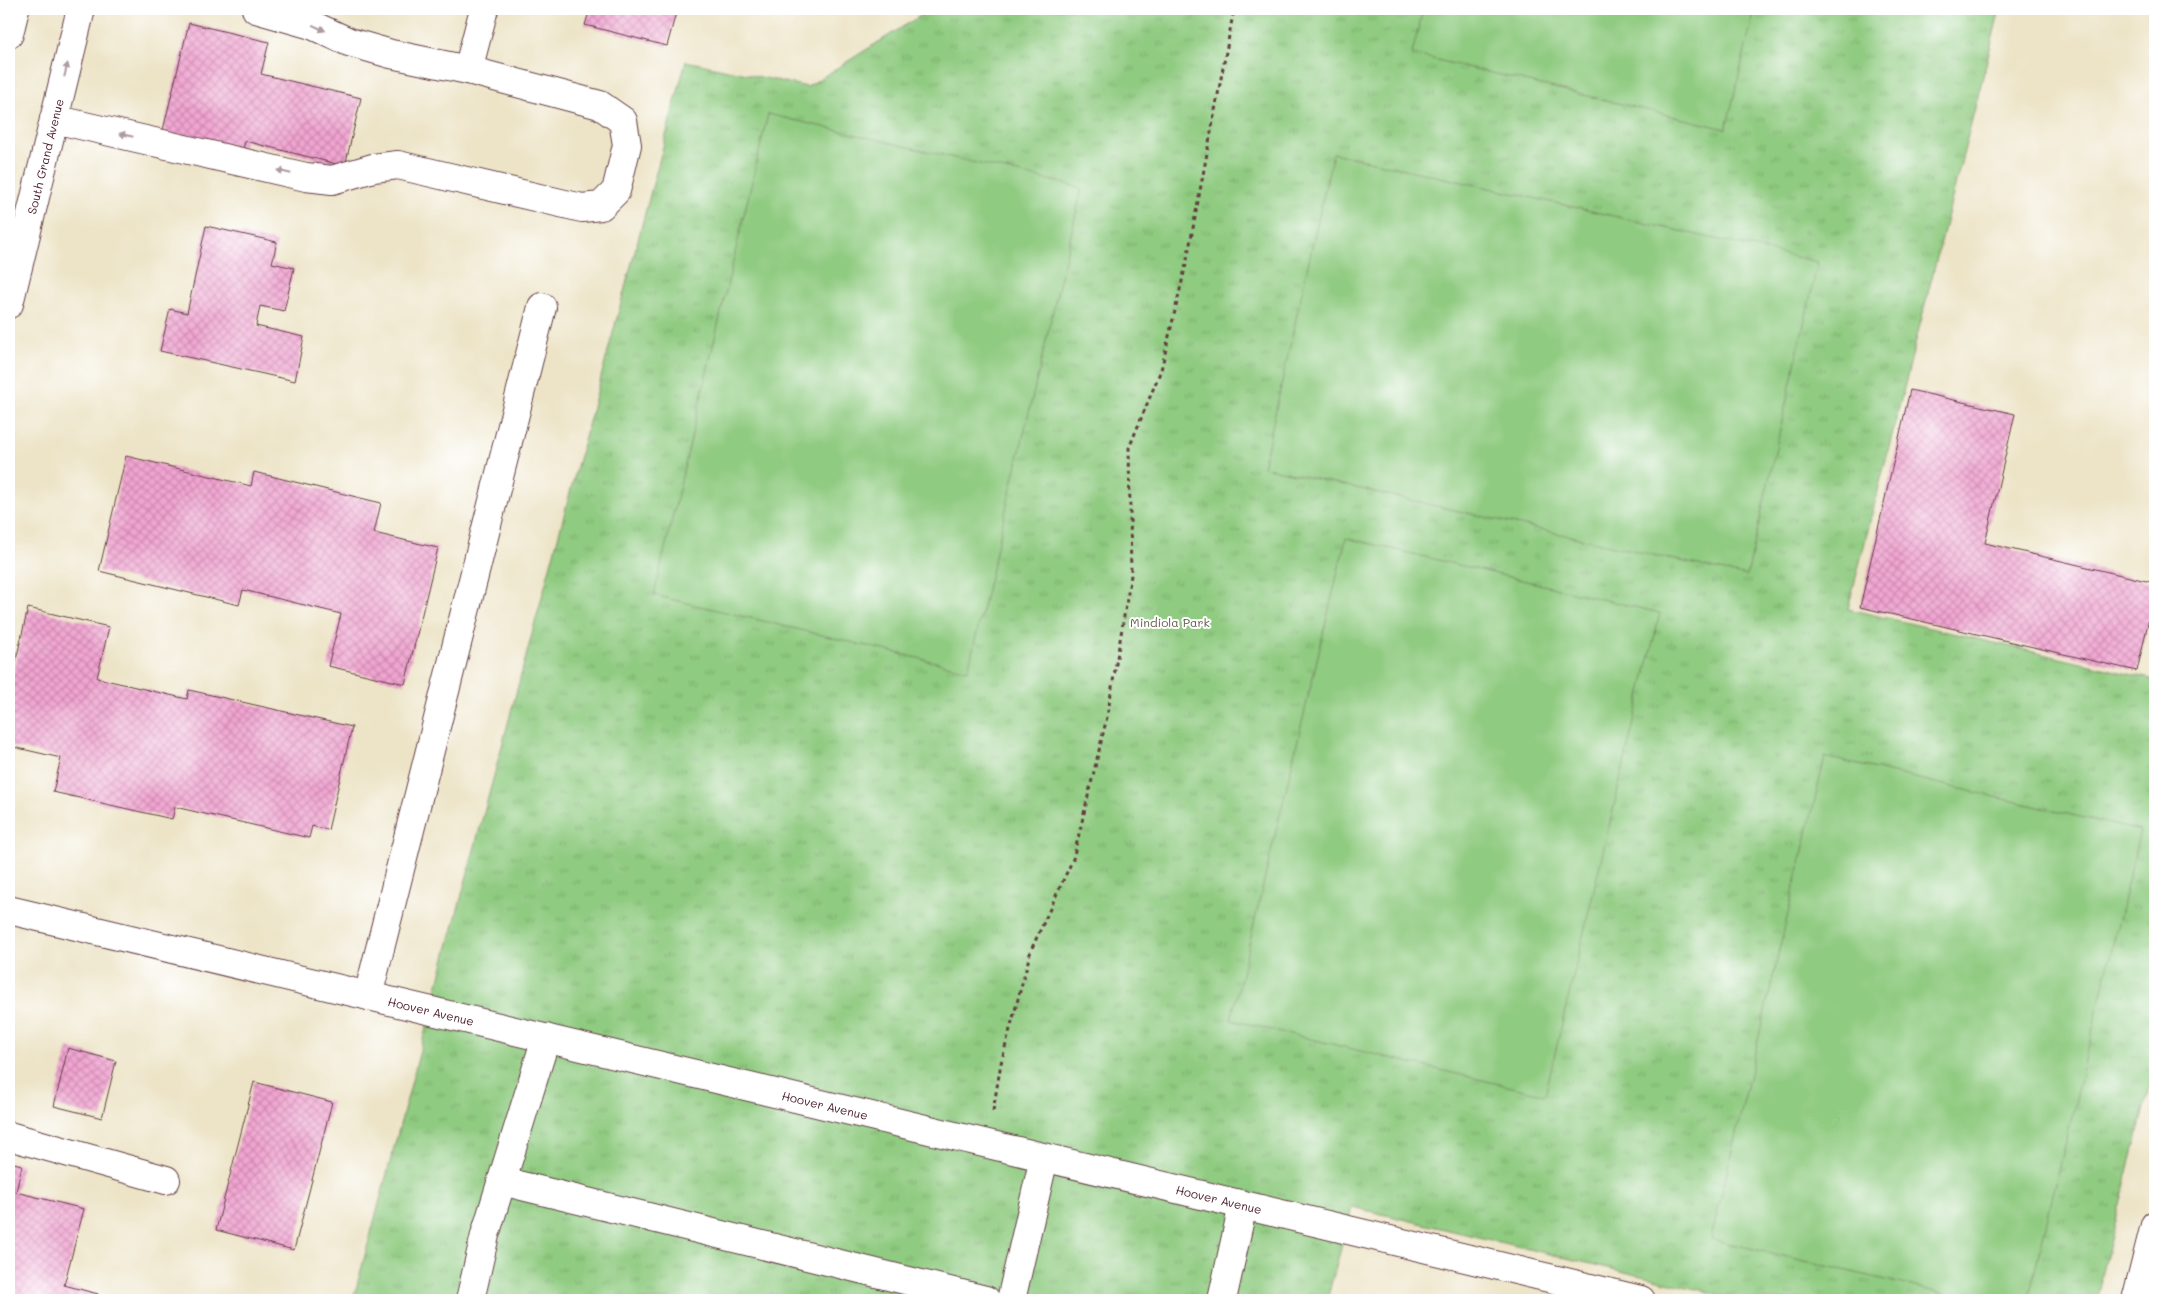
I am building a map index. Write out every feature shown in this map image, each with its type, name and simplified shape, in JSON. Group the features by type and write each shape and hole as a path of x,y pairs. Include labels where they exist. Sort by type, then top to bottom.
{"street":[{"path":"9,34 15,9"},
{"name":"South Grand Avenue","path":"9,304 81,9"},
{"path":"54,119 306,177 332,180 373,168 398,165 582,208 601,206 616,191 627,145 623,122 600,105 468,70 391,54 349,42 312,25 256,9"},
{"path":"468,70 484,9"},
{"path":"368,996 542,307"},
{"name":"Hoover Avenue","path":"9,910 1641,1300"},
{"path":"470,1300 485,1236 546,1038"},
{"path":"9,1136 166,1180"},
{"path":"1011,1300 1044,1158"},
{"path":"502,1181 986,1300"},
{"path":"1222,1300 1243,1205"},
{"path":"2136,1300 2155,1225"}],"path":[{"path":"987,1144 1001,1063 1031,950 1073,859 1107,717 1131,575 1129,448 1164,360 1187,260 1234,9"}],"green space":[{"name":"Mindiola Park","path":"931,9 2000,9 1848,609 2155,680 2155,1064 2096,1300 1742,1300 1352,1207 1327,1300 353,1300 686,61 807,87"},
{"path":"1423,9 1755,9 1726,129 1412,54"},
{"path":"768,114 1082,188 968,670 654,595"},
{"path":"1333,153 1818,262 1747,576 1263,467"},
{"path":"1346,538 1660,613 1545,1095 1231,1020"},
{"path":"1825,757 2140,831 2028,1300 1971,1300 1711,1239"}],"building":[{"path":"590,9 677,9 667,46 585,25"},
{"path":"189,23 269,42 261,74 361,98 345,166 245,141 242,154 162,134"},
{"path":"206,226 277,242 272,263 294,268 284,311 260,306 256,326 304,337 295,381 160,351 170,309 187,313"},
{"path":"1910,390 2015,414 1985,543 2155,583 2155,592 2137,671 1860,607"},
{"path":"126,456 251,486 254,472 381,503 374,533 438,548 405,684 328,666 341,614 243,590 239,605 99,571"},
{"path":"28,608 109,627 97,678 187,699 189,690 352,727 328,830 312,826 309,838 175,807 172,819 53,792 61,758 9,746 9,691"},
{"path":"68,1048 116,1061 102,1118 54,1106"},
{"path":"254,1082 332,1102 294,1250 216,1230"},
{"path":"9,1162 22,1165 16,1192 84,1209 64,1285 98,1294 96,1300 9,1300"}]}
